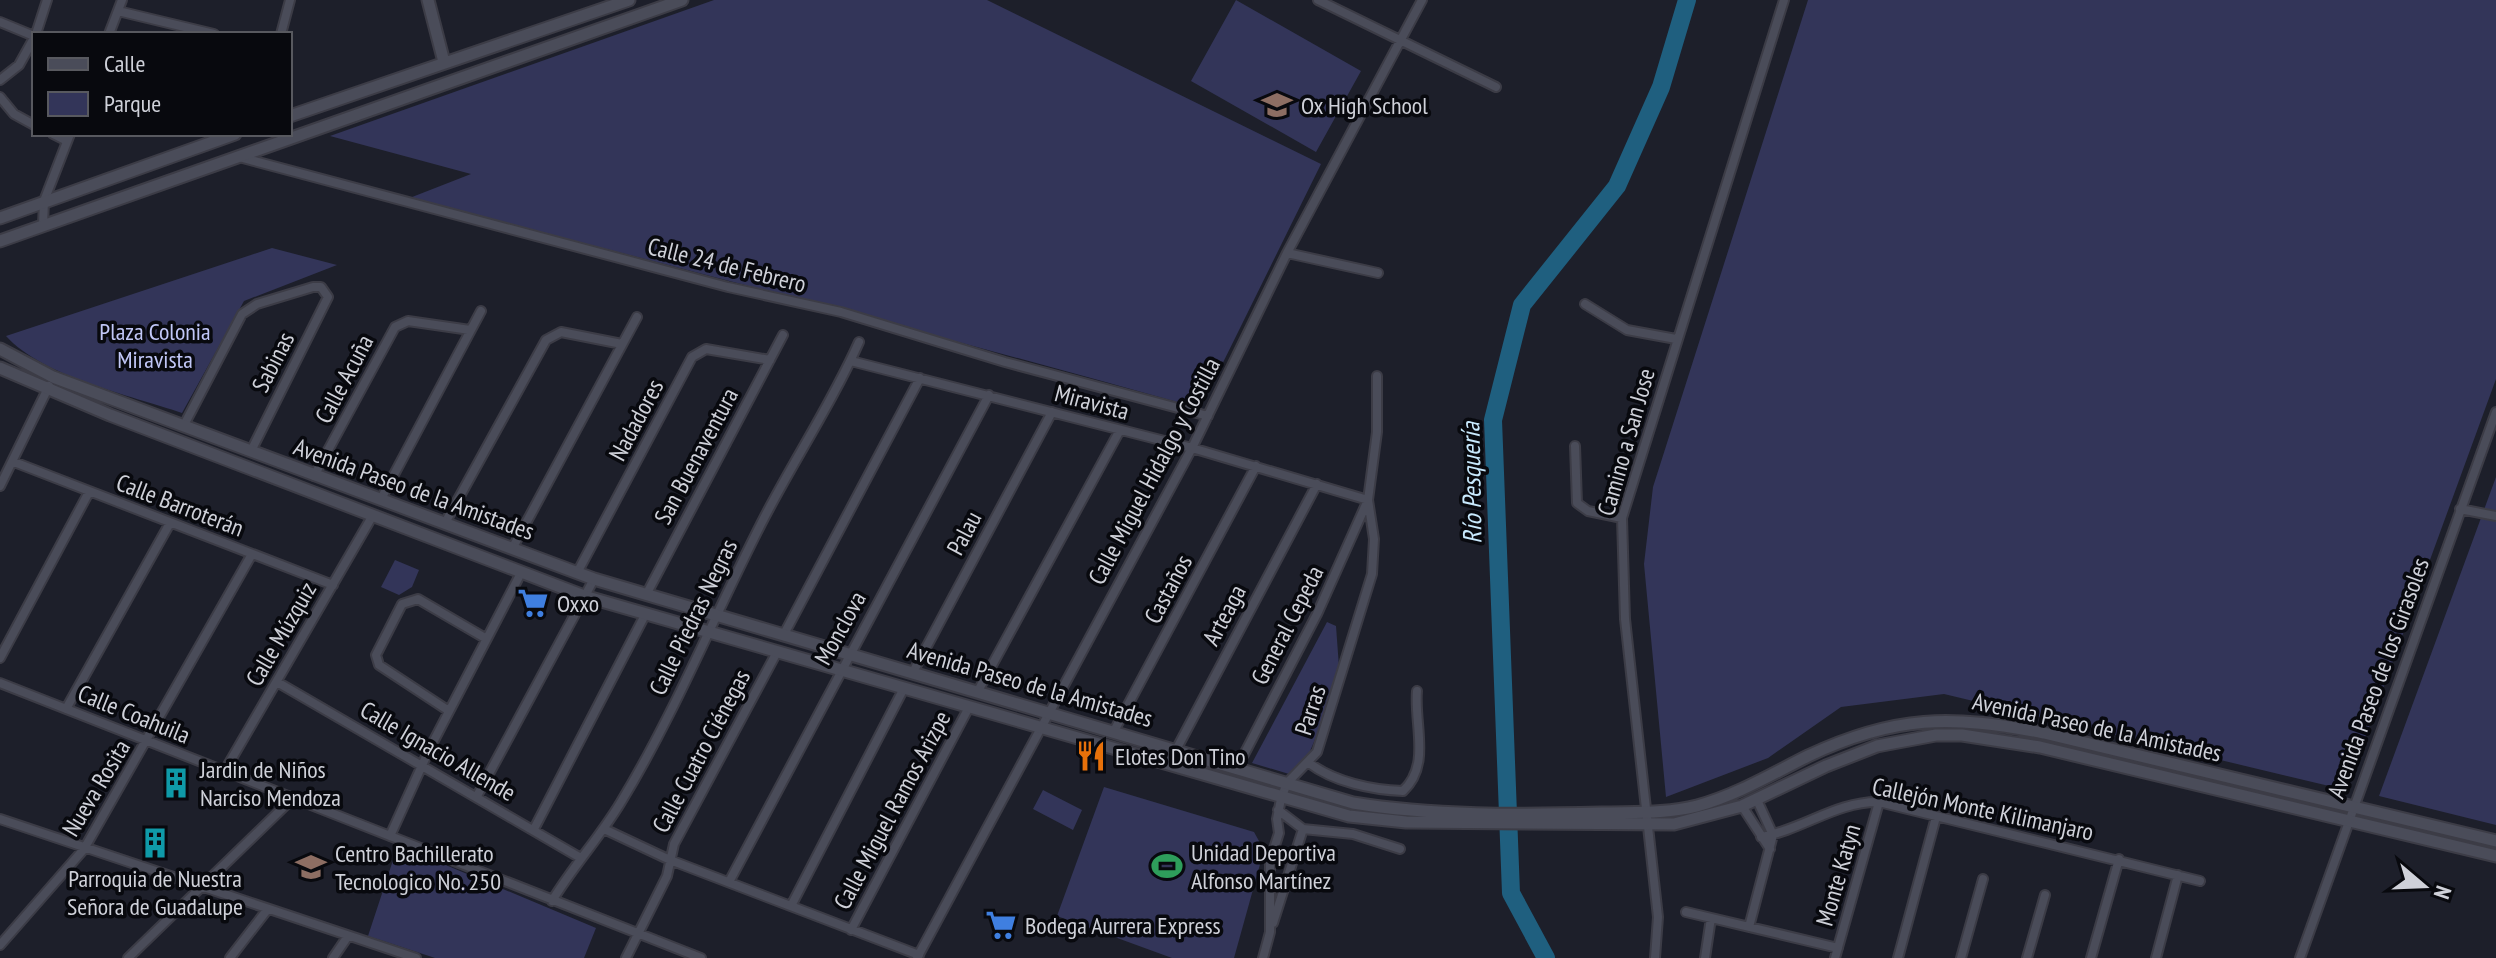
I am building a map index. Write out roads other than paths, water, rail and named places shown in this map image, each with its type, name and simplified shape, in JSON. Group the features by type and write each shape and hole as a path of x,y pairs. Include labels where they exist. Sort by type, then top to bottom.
{"street":[{"path":"36,32 47,0"},
{"path":"110,32 122,0"},
{"path":"282,32 290,0"},
{"path":"428,0 444,62"},
{"path":"292,115 629,0"},
{"path":"292,136 682,0"},
{"path":"1318,0 1496,87"},
{"name":"Calle Miguel Hidalgo y Costilla","path":"918,956 1192,448 1287,253 1422,0"},
{"name":"Camino a San Jose","path":"1655,958 1658,917 1622,586 1622,518 1784,0"},
{"path":"118,11 206,32"},
{"path":"0,22 32,35"},
{"path":"512,39 519,55"},
{"path":"0,80 19,65 32,41"},
{"path":"0,97 14,114 32,124"},
{"path":"0,241 291,136"},
{"path":"43,225 44,201 68,137"},
{"path":"0,218 204,139"},
{"name":"Calle 24 de Febrero","path":"235,156 728,287 841,312 1005,362 1208,416"},
{"path":"1287,253 1378,273"},
{"name":"Sabinas","path":"184,425 242,314 257,304 313,287 326,291 328,297 251,451"},
{"path":"1585,304 1627,330 1676,339"},
{"path":"381,499 481,311"},
{"path":"512,549 637,317"},
{"name":"Calle Acuña","path":"314,476 395,327 408,321 470,330"},
{"path":"445,523 546,340 561,332 622,344"},
{"name":"San Buenaventura","path":"646,595 783,335"},
{"name":"Calle Piedras Negras","path":"552,901 579,857 604,829 658,735 777,493 859,342"},
{"name":"Avenida Paseo de la Amistades","path":"0,349 53,377 594,579 912,674 1238,766 1321,793 1378,807 1646,826 1688,822 1757,800 1826,766 1877,746 1936,735 1962,735 2040,747 2496,856"},
{"name":"Nadadores","path":"577,573 692,357 706,349 770,360"},
{"name":"Miravista","path":"851,361 1192,448 1368,500"},
{"name":"Avenida Paseo de la Amistades","path":"0,368 47,390 584,596 1168,765 1280,805 1318,808 1376,821 1567,820 1673,812 1700,805 1879,728 1926,720 1960,720 2044,733 2496,841"},
{"name":"Parras","path":"1263,958 1270,932 1270,861 1279,833 1280,805 1287,783 1309,763 1324,735 1372,574 1374,539 1368,500 1375,465 1377,376"},
{"path":"0,486 53,377"},
{"path":"783,636 920,378"},
{"name":"Monclova","path":"729,882 989,395"},
{"name":"Palau","path":"912,674 1052,412"},
{"name":"Avenida Paseo de los Girasoles","path":"2300,958 2496,412"},
{"name":"Calle Miguel Ramos Arizpe","path":"978,691 1120,430"},
{"path":"225,459 230,444"},
{"path":"1575,446 1577,503 1588,511 1622,518"},
{"name":"Calle Barroterán","path":"14,462 333,585"},
{"name":"Castaños","path":"1114,731 1256,466"},
{"name":"Arteaga","path":"1168,765 1174,748 1317,484"},
{"path":"347,505 352,489"},
{"path":"0,658 89,492"},
{"name":"General Cepeda","path":"1238,766 1317,614 1368,500"},
{"path":"2460,509 2496,516"},
{"name":"Calle Múzquiz","path":"224,772 373,515"},
{"path":"66,709 170,523"},
{"path":"465,552 474,535"},
{"name":"Nueva Rosita","path":"0,945 84,849 252,554"},
{"path":"390,836 485,638 521,573"},
{"path":"477,796 594,579"},
{"path":"449,711 379,665 376,655 402,604 410,599 418,599 485,638"},
{"path":"534,829 645,615"},
{"name":"Calle Cuatro Ciénegas","path":"626,958 667,876 674,844 777,652"},
{"name":"Calle Ignacio Allende","path":"277,682 579,857"},
{"name":"Calle Coahuila","path":"0,683 701,958"},
{"path":"791,906 903,690"},
{"path":"1309,763 1321,772 1379,790 1403,791 1414,782 1420,761 1417,691"},
{"name":"Calle Miguel Ramos Arizpe","path":"851,930 968,709"},
{"path":"128,958 203,889 292,799"},
{"path":"1749,927 1773,835 1757,800"},
{"name":"Callejón Monte Kilimanjaro","path":"1761,837 1851,804 1879,802 2200,881"},
{"name":"Monte Katyn","path":"1835,958 1879,802"},
{"path":"1280,805 1303,829 1353,834 1400,849"},
{"path":"1742,806 1770,849"},
{"path":"1898,958 1936,817"},
{"path":"0,819 416,958"},
{"path":"604,829 670,860 918,956"},
{"path":"1270,932 1303,829"},
{"path":"2091,958 2119,859"},
{"path":"2156,958 2178,875"},
{"path":"1961,958 1983,879"},
{"path":"2027,958 2045,895"},
{"path":"230,958 267,910"},
{"path":"1686,912 1838,948"},
{"path":"1705,958 1711,918"},
{"path":"333,958 348,936"}],"waterway":[{"name":"Río Pesquería","path":"1546,958 1511,893 1493,420 1522,305 1617,186 1661,87 1687,0"}],"place":[{"name":"Ox High School","path":"1277,105"},
{"name":"Oxxo","path":"533,603"},
{"name":"Elotes Don Tino","path":"1091,756"},
{"name":"Jardin de Niños Narciso Mendoza","path":"176,783"},
{"name":"Parroquia de Nuestra Señora de Guadalupe","path":"155,843"},
{"name":"Unidad Deportiva Alfonso Martínez","path":"1167,866"},
{"name":"Centro Bachillerato Tecnologico No. 250","path":"311,867"},
{"name":"Bodega Aurrera Express","path":"1001,925"}],"park label":[{"name":"Plaza Colonia Miravista","path":"155,345"}]}
